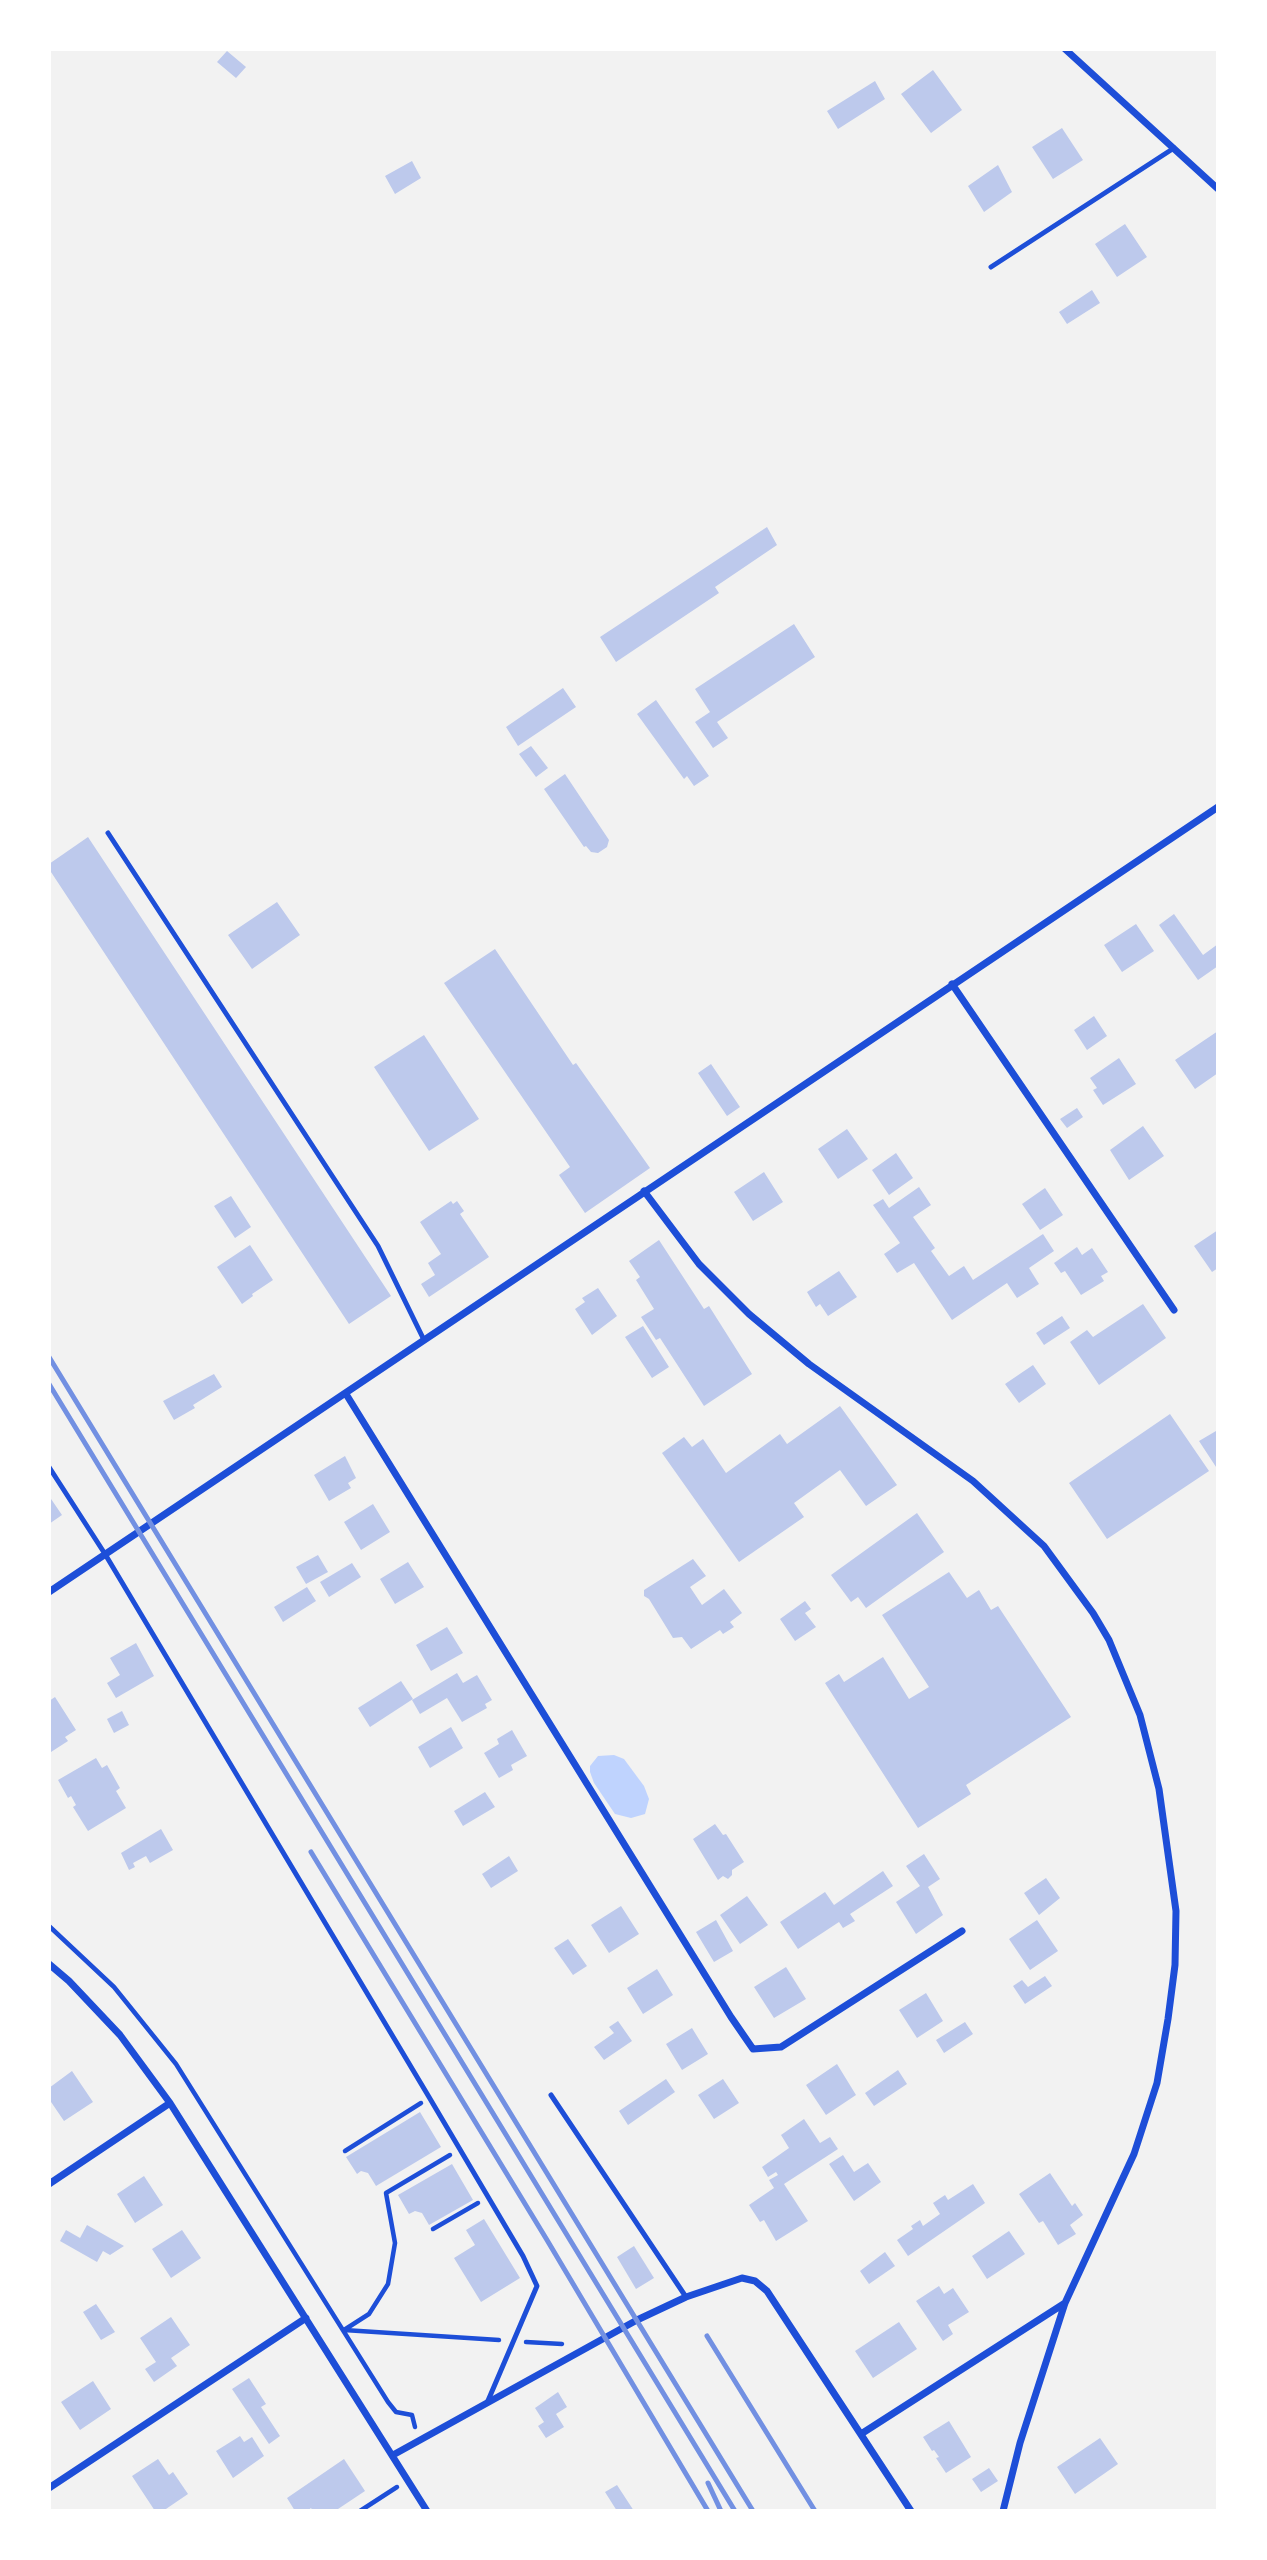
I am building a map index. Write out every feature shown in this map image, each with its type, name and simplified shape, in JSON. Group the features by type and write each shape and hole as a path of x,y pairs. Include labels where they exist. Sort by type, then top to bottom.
{"street":[{"path":"1065,49 1218,188"},
{"path":"49,1592 1218,807"},
{"path":"952,984 1174,1310"},
{"path":"644,1191 699,1264 750,1314 809,1364 973,1481 1044,1546 1093,1613 1109,1640 1140,1715 1159,1789 1176,1912 1175,1965 1157,2083 1134,2154 1065,2303 1020,2443 1003,2511"},
{"path":"346,1394 753,2049 780,2047 962,1931"},
{"path":"49,1965 69,1981 120,2035 170,2103 427,2511"},
{"path":"49,2184 170,2103"},
{"path":"393,2455 636,2320 686,2297 742,2278 755,2281 767,2291 911,2511"},
{"path":"861,2434 1065,2303"},
{"path":"49,2488 306,2318"}],"lane":[{"path":"991,267 1174,148"},
{"path":"108,833 378,1246 424,1340"},
{"path":"49,1467 105,1554 523,2256 537,2286 487,2403"},
{"path":"551,2095 686,2297"}],"path":[{"path":"49,1926 114,1987 176,2064 388,2402 396,2412 412,2415 419,2441"},
{"path":"345,2151 429,2097"},
{"path":"343,2330 369,2314 388,2284 395,2243 386,2193 459,2149"},
{"path":"433,2229 488,2197"},
{"path":"343,2330 590,2346"},
{"path":"360,2511 409,2481"}],"water":[{"path":"614,1755 624,1759 644,1786 649,1799 645,1814 631,1818 615,1814 594,1783 590,1766 598,1756"}],"building":[{"path":"227,51 246,67 236,78 217,62"},
{"path":"933,70 962,110 931,133 901,94"},
{"path":"875,81 885,99 838,129 827,111"},
{"path":"1062,128 1083,160 1053,179 1032,147"},
{"path":"412,161 421,178 395,194 385,176"},
{"path":"998,165 1012,192 984,212 968,186"},
{"path":"1125,224 1147,257 1117,277 1095,244"},
{"path":"1092,290 1100,303 1067,324 1059,312"},
{"path":"767,527 777,545 715,587 719,593 616,662 600,637"},
{"path":"794,624 815,657 717,722 728,738 713,748 695,722 710,712 695,689"},
{"path":"563,688 576,707 518,746 506,727"},
{"path":"656,700 709,776 694,786 687,776 684,779 637,714"},
{"path":"531,746 548,768 536,777 519,754"},
{"path":"565,774 609,840 607,847 598,853 584,847 544,789"},
{"path":"88,837 391,1296 349,1324 49,869 49,864"},
{"path":"277,902 300,935 252,969 228,935"},
{"path":"1174,914 1203,955 1218,944 1218,966 1198,980 1159,925"},
{"path":"1136,924 1154,951 1122,972 1104,945"},
{"path":"495,949 573,1065 576,1063 650,1168 585,1213 559,1175 570,1167 444,983"},
{"path":"1094,1016 1107,1036 1087,1050 1074,1030"},
{"path":"1218,1031 1218,1073 1195,1089 1175,1060"},
{"path":"424,1035 479,1119 429,1151 374,1067"},
{"path":"1119,1058 1136,1084 1103,1105 1093,1090 1097,1088 1090,1078"},
{"path":"711,1064 740,1107 727,1116 698,1073"},
{"path":"1077,1108 1083,1117 1067,1128 1060,1119"},
{"path":"1143,1126 1164,1156 1129,1180 1110,1150"},
{"path":"847,1129 868,1159 838,1179 818,1149"},
{"path":"896,1153 913,1178 889,1195 872,1170"},
{"path":"764,1172 783,1202 753,1221 734,1192"},
{"path":"919,1187 931,1205 913,1217 935,1248 931,1251 949,1276 964,1266 973,1280 1043,1234 1054,1251 1029,1268 1039,1284 1017,1298 1007,1283 952,1320 914,1263 897,1273 884,1254 900,1243 873,1205 883,1199 889,1208"},
{"path":"1045,1188 1063,1215 1040,1230 1022,1204"},
{"path":"231,1196 251,1227 235,1238 214,1206"},
{"path":"451,1201 453,1204 457,1201 464,1211 460,1214 489,1257 429,1297 421,1284 435,1275 428,1263 441,1254 420,1222"},
{"path":"1218,1230 1218,1268 1212,1272 1194,1246"},
{"path":"659,1240 704,1309 709,1306 752,1374 704,1406 660,1338 656,1340 641,1317 654,1309 636,1280 640,1277 629,1261"},
{"path":"250,1245 273,1280 242,1304 217,1267"},
{"path":"1077,1247 1082,1255 1092,1248 1108,1272 1101,1276 1104,1281 1081,1295 1065,1271 1061,1273 1054,1263"},
{"path":"839,1271 857,1297 828,1316 820,1304 816,1307 807,1292"},
{"path":"598,1288 617,1316 592,1335 575,1309 585,1302 582,1298"},
{"path":"1143,1304 1166,1338 1099,1385 1070,1342 1087,1330 1093,1337"},
{"path":"1062,1316 1070,1328 1044,1345 1036,1333"},
{"path":"643,1326 669,1367 652,1378 625,1337"},
{"path":"1033,1365 1046,1384 1019,1403 1005,1384"},
{"path":"214,1374 222,1387 174,1420 163,1401"},
{"path":"840,1406 897,1485 866,1506 840,1470 794,1503 804,1517 739,1562 662,1453 684,1437 692,1447 703,1439 726,1473 780,1434 787,1444"},
{"path":"1170,1414 1209,1471 1107,1539 1069,1483"},
{"path":"1216,1431 1218,1434 1218,1470 1199,1441"},
{"path":"345,1456 356,1478 348,1483 351,1488 329,1501 314,1475"},
{"path":"49,1496 62,1515 49,1524"},
{"path":"373,1504 390,1532 361,1550 344,1522"},
{"path":"917,1513 944,1552 866,1608 858,1597 851,1602 831,1575"},
{"path":"318,1555 328,1572 306,1584 296,1567"},
{"path":"693,1559 706,1576 690,1587 702,1605 724,1589 742,1613 730,1622 734,1627 723,1634 720,1630 691,1649 682,1637 673,1638 649,1599 644,1596 644,1590"},
{"path":"408,1562 424,1587 395,1604 380,1579"},
{"path":"352,1563 361,1577 329,1597 320,1582"},
{"path":"949,1572 967,1598 979,1590 991,1610 998,1606 1071,1717 966,1785 971,1794 918,1828 825,1683 839,1674 844,1682 883,1657 909,1699 929,1687 882,1615"},
{"path":"307,1587 316,1601 283,1622 274,1607"},
{"path":"805,1601 811,1609 805,1613 816,1627 795,1641 780,1619"},
{"path":"447,1627 463,1653 431,1671 416,1645"},
{"path":"136,1643 154,1676 116,1698 107,1683 120,1675 110,1658"},
{"path":"457,1673 463,1683 477,1675 492,1700 485,1704 487,1708 462,1722 447,1698 420,1714 412,1700"},
{"path":"401,1681 413,1699 370,1727 358,1708"},
{"path":"55,1697 76,1730 65,1737 68,1741 51,1752 49,1701"},
{"path":"122,1711 129,1725 114,1733 107,1719"},
{"path":"451,1727 463,1748 430,1768 418,1747"},
{"path":"512,1730 527,1756 511,1765 513,1770 499,1778 484,1753 499,1744 497,1739"},
{"path":"96,1758 102,1768 107,1765 120,1788 116,1791 126,1808 88,1831 73,1807 76,1805 71,1796 68,1798 58,1780"},
{"path":"485,1792 495,1807 463,1826 454,1811"},
{"path":"715,1824 723,1835 726,1834 744,1862 732,1870 728,1879 723,1876 718,1880 693,1839"},
{"path":"161,1829 173,1850 150,1863 146,1856 133,1863 135,1867 129,1870 121,1853"},
{"path":"924,1854 940,1879 928,1887 943,1915 916,1934 896,1902 920,1886 906,1866"},
{"path":"509,1856 518,1871 491,1888 482,1874"},
{"path":"883,1871 893,1886 850,1914 855,1921 843,1928 839,1922 798,1949 780,1922 825,1892 834,1905"},
{"path":"1046,1878 1060,1898 1039,1915 1024,1893"},
{"path":"747,1896 768,1925 740,1944 720,1915"},
{"path":"621,1906 639,1934 609,1953 591,1925"},
{"path":"716,1920 733,1951 714,1962 696,1932"},
{"path":"1037,1920 1058,1951 1030,1970 1009,1939"},
{"path":"568,1939 587,1966 573,1975 554,1948"},
{"path":"786,1967 806,1999 774,2018 754,1987"},
{"path":"657,1969 673,1995 643,2014 627,1988"},
{"path":"1045,1976 1052,1986 1025,2004 1013,1986 1022,1980 1028,1987"},
{"path":"926,1993 943,2021 917,2038 899,2010"},
{"path":"618,2021 632,2041 604,2060 594,2047 614,2033 609,2027"},
{"path":"965,2022 973,2034 944,2053 936,2040"},
{"path":"692,2028 708,2054 682,2070 666,2044"},
{"path":"837,2064 856,2095 826,2115 806,2085"},
{"path":"898,2070 907,2084 874,2106 865,2093"},
{"path":"72,2071 93,2102 64,2121 49,2099 49,2088"},
{"path":"666,2079 675,2092 628,2125 619,2111"},
{"path":"723,2079 739,2103 714,2119 698,2095"},
{"path":"420,2112 441,2147 376,2186 368,2173 361,2171 357,2174 346,2157"},
{"path":"804,2119 820,2143 830,2137 838,2149 784,2184 808,2221 776,2241 764,2220 760,2222 749,2205 774,2188 769,2180 778,2175 776,2172 768,2177 762,2167 789,2148 781,2135"},
{"path":"843,2155 854,2172 868,2163 881,2182 854,2201 829,2164"},
{"path":"452,2164 473,2200 429,2225 422,2213 415,2211 409,2214 398,2195"},
{"path":"1050,2173 1072,2206 1075,2203 1083,2215 1070,2225 1076,2234 1058,2245 1043,2221 1039,2223 1019,2194"},
{"path":"144,2176 163,2205 135,2223 117,2194"},
{"path":"973,2184 985,2203 908,2256 897,2240 913,2229 911,2226 920,2220 923,2226 940,2214 933,2203 945,2195 948,2200"},
{"path":"484,2219 520,2278 481,2302 454,2258 475,2245 466,2230"},
{"path":"87,2225 124,2246 110,2255 103,2251 97,2262 60,2241 66,2230 80,2238"},
{"path":"182,2230 201,2258 171,2278 152,2249"},
{"path":"1009,2231 1025,2254 987,2279 972,2256"},
{"path":"634,2246 654,2278 636,2289 617,2257"},
{"path":"885,2252 895,2266 869,2284 860,2271"},
{"path":"939,2286 944,2294 953,2288 969,2312 948,2325 953,2334 943,2341 916,2301"},
{"path":"96,2304 115,2332 101,2340 83,2312"},
{"path":"171,2317 190,2345 171,2358 177,2366 154,2382 145,2369 156,2362 140,2338"},
{"path":"899,2322 917,2349 873,2378 855,2351"},
{"path":"249,2378 266,2404 261,2407 280,2436 269,2444 232,2389"},
{"path":"93,2381 111,2409 80,2430 61,2402"},
{"path":"558,2392 567,2407 556,2414 564,2427 546,2438 538,2426 544,2422 535,2408"},
{"path":"949,2421 971,2457 946,2473 936,2458 939,2457 923,2437"},
{"path":"240,2436 244,2442 252,2437 264,2456 233,2478 216,2451"},
{"path":"1100,2438 1118,2464 1075,2494 1057,2467"},
{"path":"158,2459 169,2475 173,2472 188,2494 163,2511 155,2511 132,2476"},
{"path":"344,2459 365,2491 335,2511 313,2511 311,2508 307,2511 295,2511 287,2498"},
{"path":"989,2468 998,2481 981,2492 972,2479"},
{"path":"617,2485 634,2511 617,2511 605,2492"}],"railway":[{"path":"49,1357 753,2511"},
{"path":"49,1384 735,2511"},
{"path":"311,1852 708,2511"},
{"path":"707,2336 815,2511"},
{"path":"708,2483 721,2511"}]}
